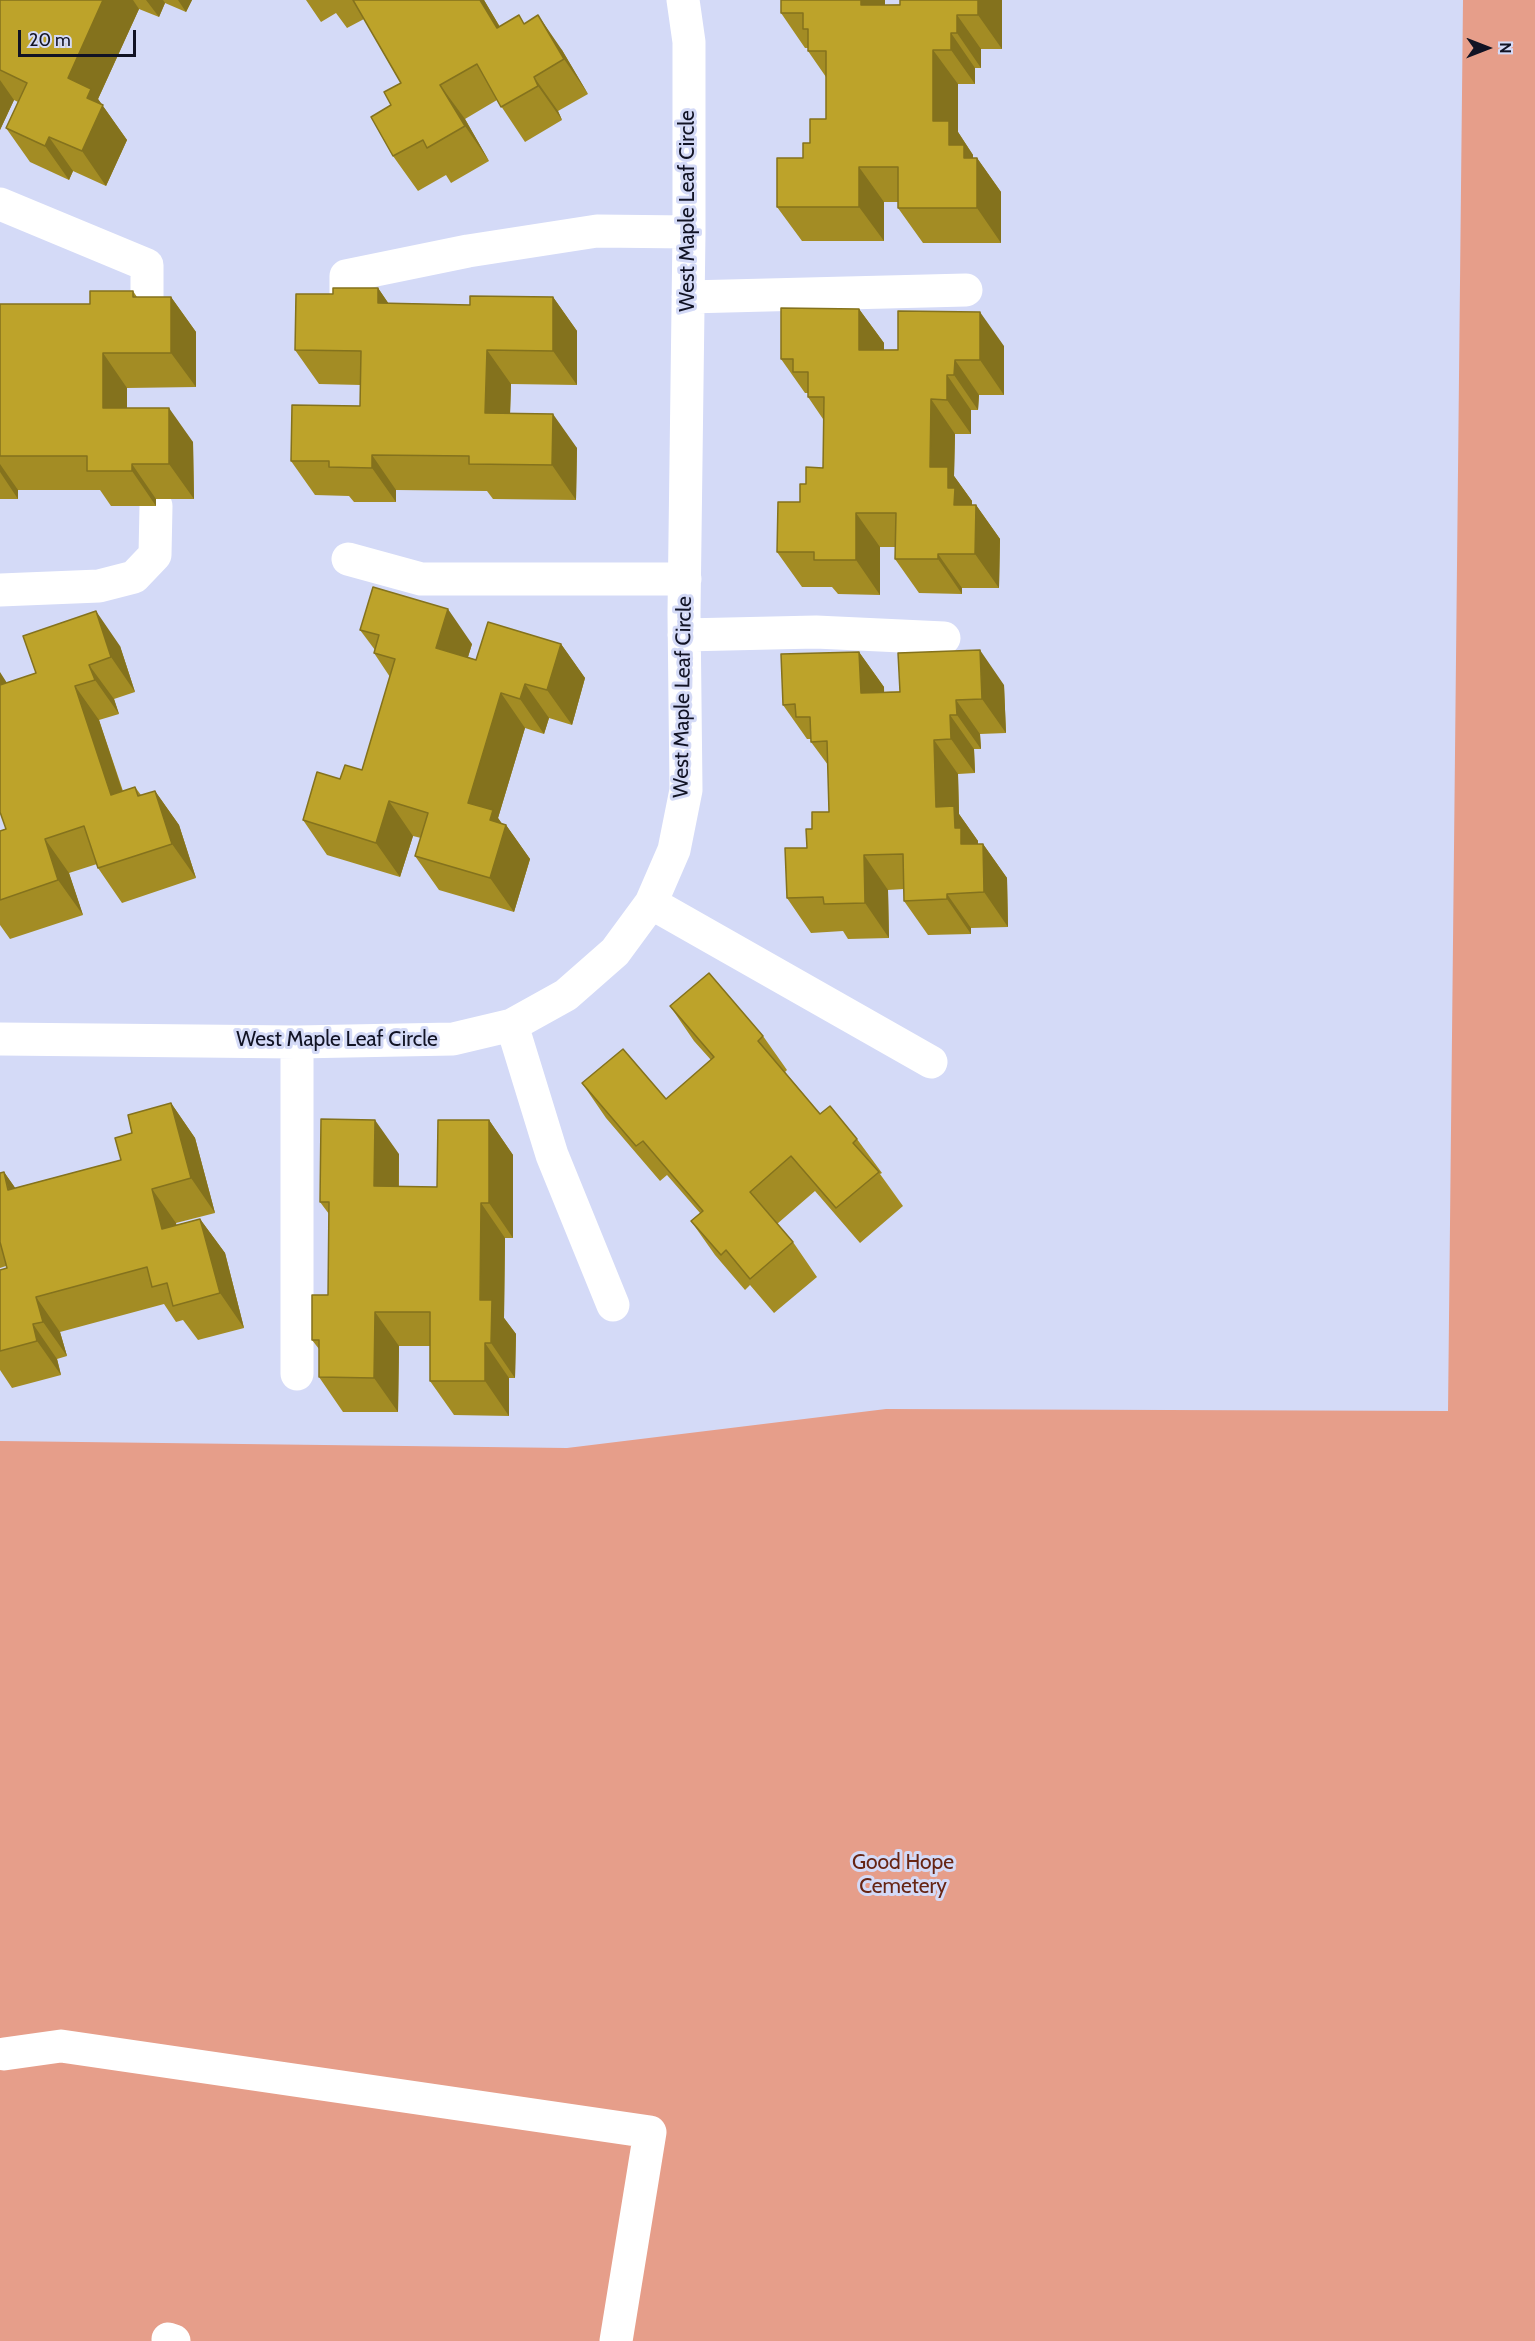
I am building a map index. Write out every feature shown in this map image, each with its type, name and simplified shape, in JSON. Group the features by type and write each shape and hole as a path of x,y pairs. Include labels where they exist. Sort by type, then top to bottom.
{"street":[{"name":"West Maple Leaf Circle","path":"0,1039 297,1042 453,1039 512,1025 566,995 615,952 651,903 674,850 686,790 684,635 689,232 688,42 683,0"},
{"path":"0,204 147,265 147,326"},
{"path":"346,329 346,276 468,251 597,231 689,232"},
{"path":"688,297 966,290"},
{"path":"0,590 99,586 134,577 155,555 156,506"},
{"path":"348,559 421,579 685,579"},
{"path":"684,635 816,632 944,639"},
{"path":"651,903 931,1062"},
{"path":"512,1025 552,1155 613,1305"},
{"path":"297,1042 297,1374"},
{"path":"4,2054 61,2046 650,2132 616,2341"}],"green space":[{"name":"Good Hope Cemetery","path":"1463,0 1535,0 1535,2341 0,2341 0,1441 567,1448 886,1409 1448,1411"}],"building":[{"path":"0,0 103,0 68,78 91,89 87,98 103,105 82,151 49,137 45,146 6,128 27,83 0,70"},
{"path":"353,0 480,0 497,28 519,15 524,24 538,15 564,59 534,77 538,86 501,107 477,64 440,85 465,126 427,148 423,140 393,156 371,117 391,105 384,92 401,83"},
{"path":"781,0 861,0 861,5 900,5 900,0 978,0 978,15 957,15 957,33 951,33 951,50 933,50 933,121 949,121 949,145 964,145 964,158 977,158 977,208 898,208 898,167 859,167 859,207 777,207 777,158 803,158 803,143 810,143 810,119 826,119 826,51 808,51 808,29 803,29 803,13 781,13"},
{"path":"333,288 378,288 378,303 470,305 470,296 553,297 553,351 487,350 485,413 553,414 552,465 469,464 469,456 372,455 372,468 329,467 329,461 291,461 292,405 360,406 361,351 295,350 296,294 333,294"},
{"path":"90,291 133,291 133,297 171,297 171,353 103,353 103,408 169,408 169,464 132,464 132,471 87,471 87,456 0,456 0,304 90,304"},
{"path":"781,308 859,309 859,350 898,350 898,311 980,312 980,360 955,360 954,375 947,375 947,400 931,399 930,467 948,467 948,488 955,488 954,505 976,505 975,554 938,554 938,559 895,559 896,513 856,513 856,560 814,560 814,552 777,552 778,502 800,502 800,484 806,484 806,467 823,468 824,397 808,397 808,372 793,372 793,359 781,359"},
{"path":"373,587 448,609 436,648 476,660 488,622 561,644 547,690 525,684 520,699 501,693 468,803 493,810 490,820 506,825 490,878 415,856 428,813 389,801 376,843 303,820 317,772 340,779 345,765 362,770 395,659 374,653 379,635 360,630"},
{"path":"96,611 111,657 89,665 95,680 75,686 111,795 135,787 138,796 155,791 172,844 98,868 84,826 45,839 58,880 0,900 0,831 6,829 0,812 0,685 36,673 23,636"},
{"path":"980,650 982,699 956,700 957,715 950,715 951,739 934,740 936,807 954,806 955,828 961,828 961,844 983,844 984,892 947,894 947,899 904,901 903,854 864,855 865,903 824,904 823,897 787,898 785,848 807,848 806,829 812,829 812,812 829,812 827,741 811,742 810,717 796,717 795,704 783,705 781,654 859,652 861,693 900,692 898,653"},
{"path":"709,973 763,1036 758,1041 820,1114 830,1106 857,1139 853,1143 879,1172 836,1208 791,1156 750,1192 793,1242 750,1279 726,1250 721,1255 691,1221 703,1211 643,1141 636,1146 582,1083 623,1049 666,1099 714,1057 670,1006"},
{"path":"171,1103 191,1178 152,1189 162,1229 200,1219 220,1293 173,1306 167,1283 152,1287 147,1267 36,1297 43,1322 33,1324 37,1341 0,1351 0,1270 7,1268 0,1242 0,1173 4,1172 8,1190 121,1160 115,1138 132,1133 128,1115"},
{"path":"321,1119 375,1120 374,1186 437,1187 438,1120 489,1120 489,1203 481,1203 480,1300 492,1300 491,1343 485,1343 485,1381 430,1381 430,1312 375,1312 374,1378 319,1377 319,1340 312,1340 312,1295 328,1295 329,1202 320,1202"}]}
